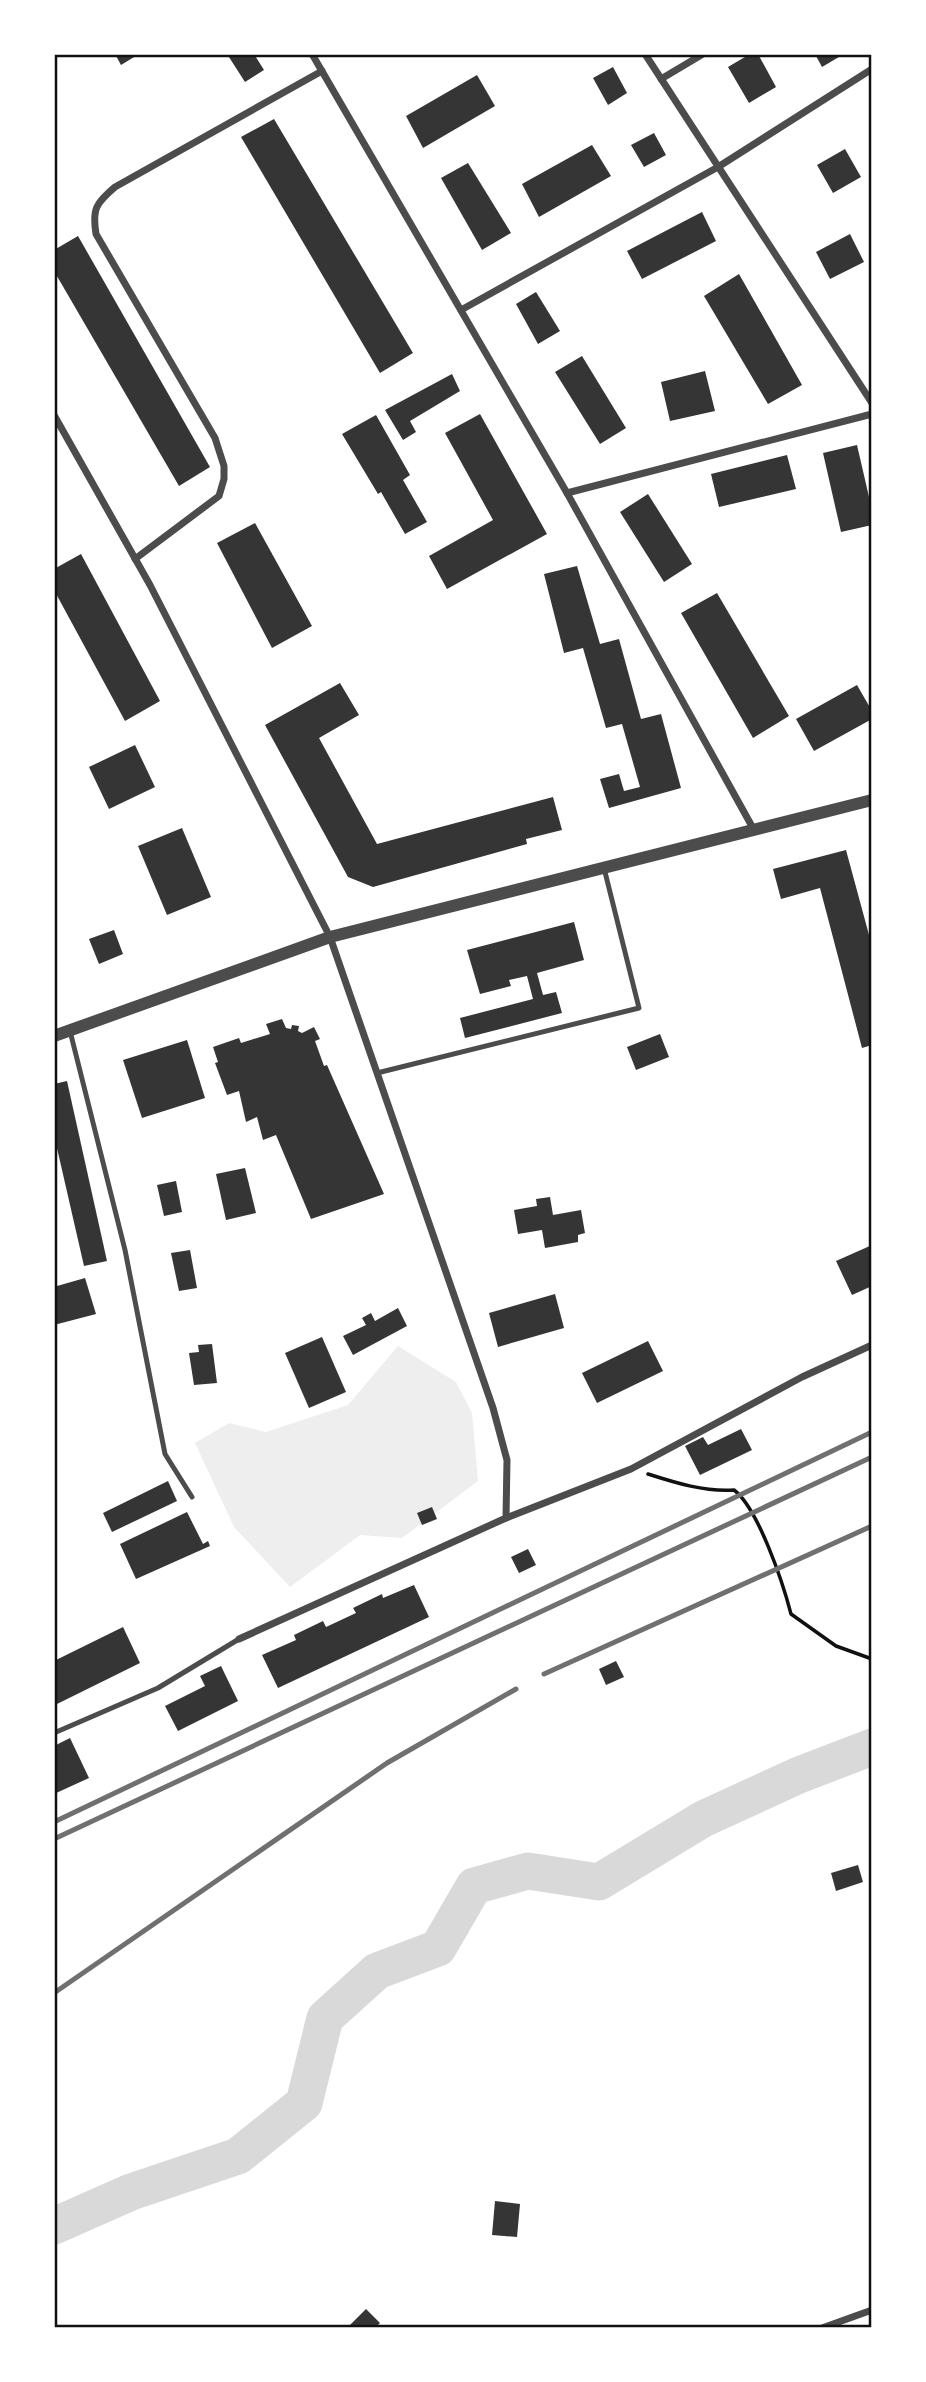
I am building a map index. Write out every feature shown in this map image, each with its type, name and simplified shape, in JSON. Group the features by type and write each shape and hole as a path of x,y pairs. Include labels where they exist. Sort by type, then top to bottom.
{"street":[{"path":"312,54 567,493 754,830"},
{"path":"645,54 872,403"},
{"path":"661,79 703,54"},
{"path":"461,310 718,167 872,69"},
{"path":"135,559 219,496 224,480 224,466 215,438 96,234 93,215 102,198 115,187 322,71"},
{"path":"567,493 872,414"},
{"path":"54,415 135,559 330,937 493,1408 507,1460 506,1518"},
{"path":"54,1036 330,937 872,800"},
{"path":"239,1639 506,1518 631,1469 802,1377 872,1345"},
{"path":"822,2328 872,2310"}],"lane":[{"path":"377,1073 639,1008 604,868"},
{"path":"70,1031 125,1250 165,1454 192,1497"},
{"path":"54,1733 158,1688 239,1639"}],"path":[{"path":"631,1469 678,1484 720,1491 734,1490 740,1494 752,1512 782,1580 791,1614 836,1646 872,1659"}],"shaded area":[{"path":"398,1346 456,1382 472,1413 478,1481 402,1538 360,1535 290,1587 234,1527 195,1443 229,1423 266,1432 348,1405"}],"building":[{"path":"115,54 139,54 121,65"},
{"path":"227,54 254,54 264,70 245,82"},
{"path":"750,54 758,54 776,87 749,103 728,67"},
{"path":"815,54 844,54 822,67"},
{"path":"613,67 627,93 608,105 593,78"},
{"path":"477,75 495,106 423,148 406,116"},
{"path":"274,119 413,353 380,373 241,137"},
{"path":"654,133 666,155 644,167 631,145"},
{"path":"592,145 611,176 539,217 522,184"},
{"path":"845,149 861,177 833,193 817,165"},
{"path":"468,163 511,233 482,250 441,178"},
{"path":"702,212 716,241 642,279 627,251"},
{"path":"850,234 864,262 830,279 816,252"},
{"path":"78,236 210,467 179,486 54,271 54,250"},
{"path":"739,274 802,385 768,404 704,296"},
{"path":"536,292 560,331 538,344 516,304"},
{"path":"582,356 626,428 600,444 555,372"},
{"path":"705,371 715,411 670,421 661,382"},
{"path":"452,374 460,391 410,421 416,432 403,440 385,410"},
{"path":"480,414 547,534 447,589 429,556 493,520 445,433"},
{"path":"376,415 410,475 403,480 427,522 405,534 342,434"},
{"path":"857,445 872,510 872,525 841,532 823,453"},
{"path":"787,455 796,489 719,507 711,474"},
{"path":"648,494 692,564 664,582 620,512"},
{"path":"255,523 312,626 272,648 217,543"},
{"path":"81,554 160,701 125,721 54,590 54,569"},
{"path":"577,566 600,644 619,639 641,719 661,714 681,788 609,808 600,779 619,774 624,791 640,787 622,724 606,728 583,648 564,653 544,574"},
{"path":"717,593 789,716 753,738 681,613"},
{"path":"340,683 359,715 319,738 377,844 553,797 562,830 526,839 527,844 373,887 348,877 265,725"},
{"path":"857,685 872,711 872,719 814,751 796,719"},
{"path":"135,745 155,787 109,809 89,767"},
{"path":"182,828 211,897 167,915 138,846"},
{"path":"846,850 872,946 872,1045 862,1048 820,888 781,899 773,869"},
{"path":"574,922 584,960 537,973 543,995 556,992 562,1013 465,1038 460,1018 533,999 527,976 509,980 511,986 480,994 467,950"},
{"path":"114,930 123,954 99,964 89,939"},
{"path":"282,1019 286,1028 299,1026 298,1031 302,1033 314,1027 320,1039 315,1041 324,1066 327,1065 384,1194 311,1219 276,1135 263,1140 257,1117 246,1122 239,1091 227,1095 215,1063 218,1062 213,1047 239,1038 241,1043 270,1034 266,1024"},
{"path":"660,1034 669,1057 636,1070 627,1047"},
{"path":"187,1040 205,1098 142,1118 123,1060"},
{"path":"67,1081 107,1261 84,1266 54,1135 54,1084"},
{"path":"245,1168 256,1213 226,1220 216,1174"},
{"path":"176,1181 182,1212 164,1216 157,1185"},
{"path":"550,1197 553,1215 581,1210 585,1233 578,1235 578,1242 545,1248 542,1230 518,1234 514,1210 537,1206 536,1199"},
{"path":"872,1245 872,1286 852,1295 836,1261"},
{"path":"190,1250 197,1288 179,1291 171,1253"},
{"path":"54,1278 57,1286 85,1278 96,1314 54,1325"},
{"path":"555,1294 564,1328 498,1347 489,1313"},
{"path":"398,1308 407,1326 353,1355 343,1336 366,1325 362,1318 371,1313 375,1321"},
{"path":"322,1337 346,1392 309,1408 285,1353"},
{"path":"648,1341 663,1371 597,1403 582,1373"},
{"path":"212,1344 217,1383 194,1385 189,1353 199,1352 198,1345"},
{"path":"741,1429 752,1450 700,1475 685,1446 703,1437 708,1445"},
{"path":"168,1481 177,1501 112,1532 103,1513"},
{"path":"432,1507 437,1519 422,1525 417,1513"},
{"path":"187,1512 203,1544 208,1541 210,1546 136,1579 120,1544"},
{"path":"528,1549 536,1565 519,1573 511,1557"},
{"path":"414,1585 429,1617 278,1688 262,1655 296,1640 294,1635 323,1621 326,1627 356,1613 353,1608 382,1594 383,1598"},
{"path":"123,1627 140,1663 57,1704 54,1698 54,1661"},
{"path":"616,1661 624,1677 606,1685 599,1669"},
{"path":"221,1666 238,1701 178,1731 165,1706 205,1686 200,1676"},
{"path":"70,1738 89,1778 54,1794 54,1746"},
{"path":"858,1865 863,1882 836,1891 831,1873"},
{"path":"495,2201 520,2204 517,2237 492,2235"},
{"path":"366,2309 380,2323 375,2328 347,2328"}],"waterway":[{"path":"54,2226 131,2192 238,2156 304,2103 325,2018 377,1971 438,1948 474,1886 528,1871 599,1882 703,1819 799,1775 872,1747"}],"railway":[{"path":"54,1822 872,1432"},
{"path":"54,1839 872,1457"},
{"path":"544,1674 872,1526"},
{"path":"54,1993 387,1763 516,1689"}]}
